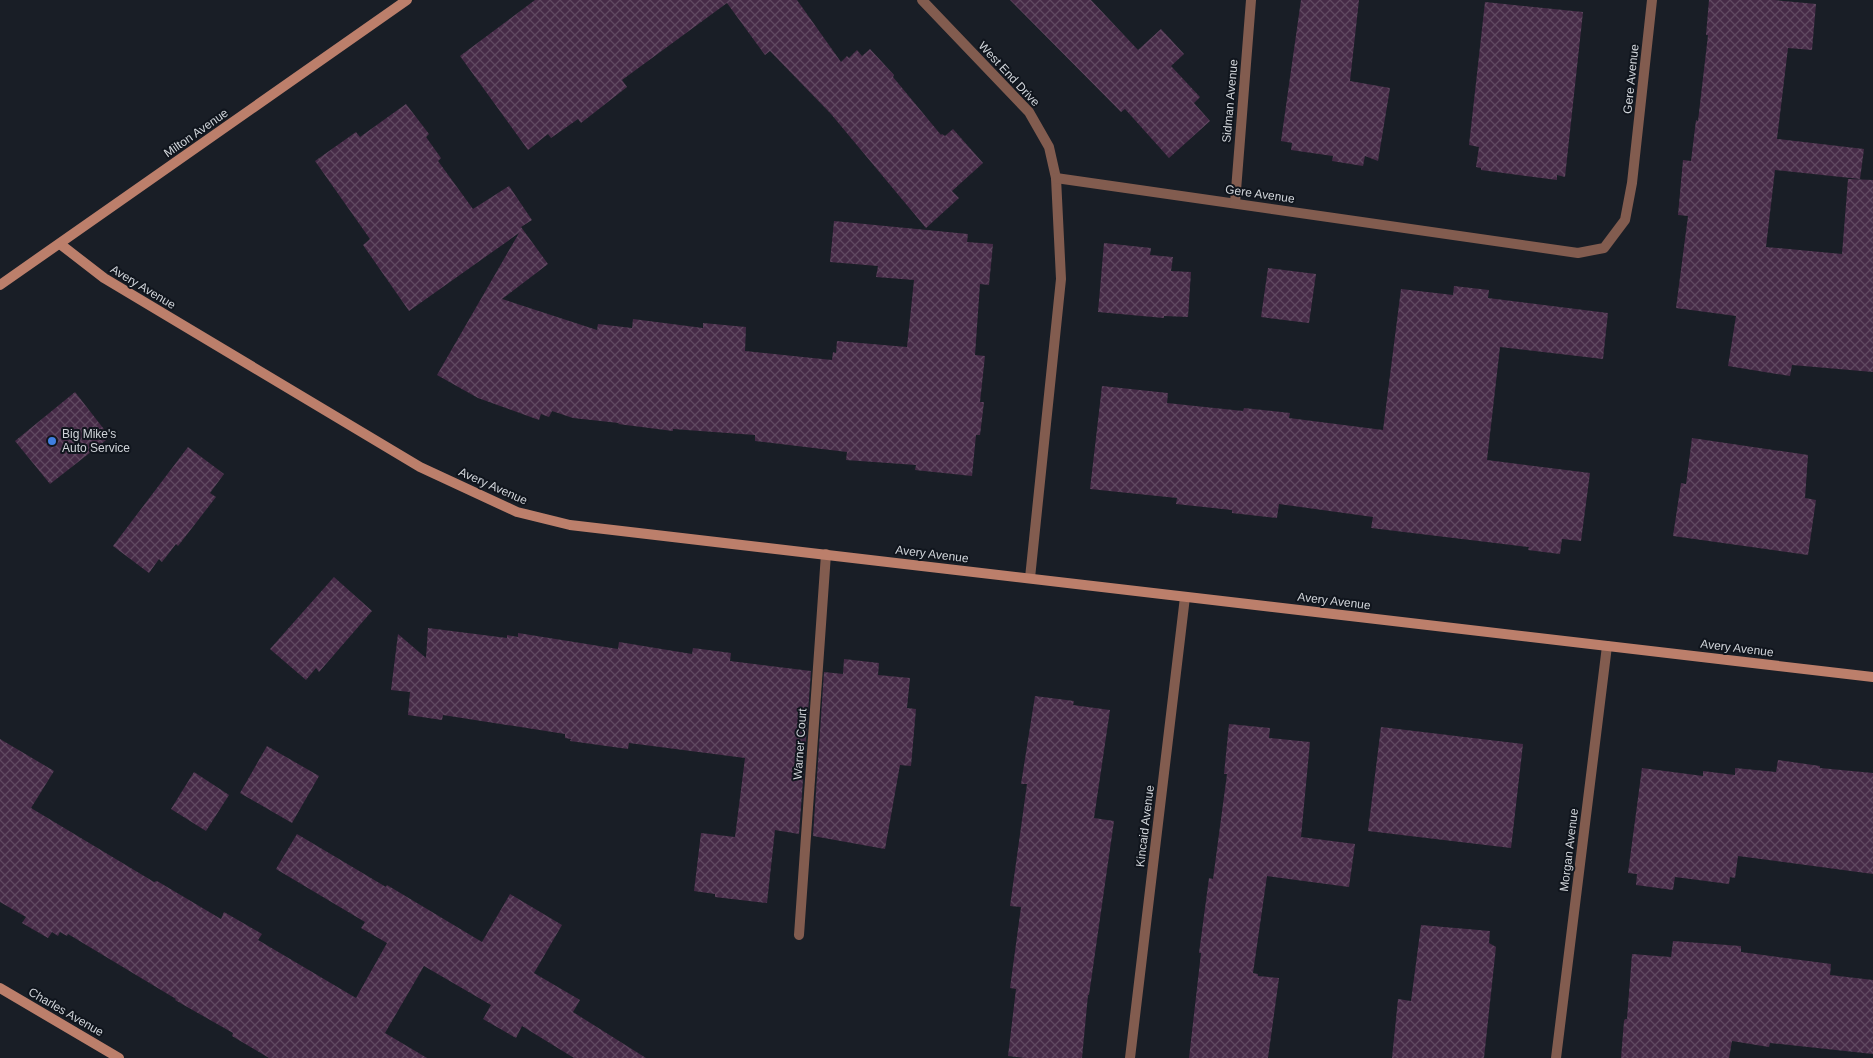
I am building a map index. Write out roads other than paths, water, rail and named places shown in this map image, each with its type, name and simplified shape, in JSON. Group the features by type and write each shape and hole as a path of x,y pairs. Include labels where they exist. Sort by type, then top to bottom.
{"street":[{"name":"Milton Avenue","path":"0,285 407,0"},
{"name":"West End Drive","path":"922,0 1029,112 1049,147 1056,178"},
{"name":"Sidman Avenue","path":"1234,203 1251,0"},
{"name":"Gere Avenue","path":"1056,178 1578,253 1604,248 1625,220 1632,182 1652,0"},
{"path":"1030,578 1061,279 1056,178"},
{"name":"Avery Avenue","path":"60,244 104,278 420,467 517,512 570,525 1873,676"},
{"name":"Warner Court","path":"799,935 826,554"},
{"name":"Kincaid Avenue","path":"1130,1058 1185,597"},
{"name":"Morgan Avenue","path":"1556,1058 1606,646"},
{"name":"Charles Avenue","path":"0,988 119,1058"}],"place":[{"name":"Big Mike's Auto Service","path":"52,441"}]}
